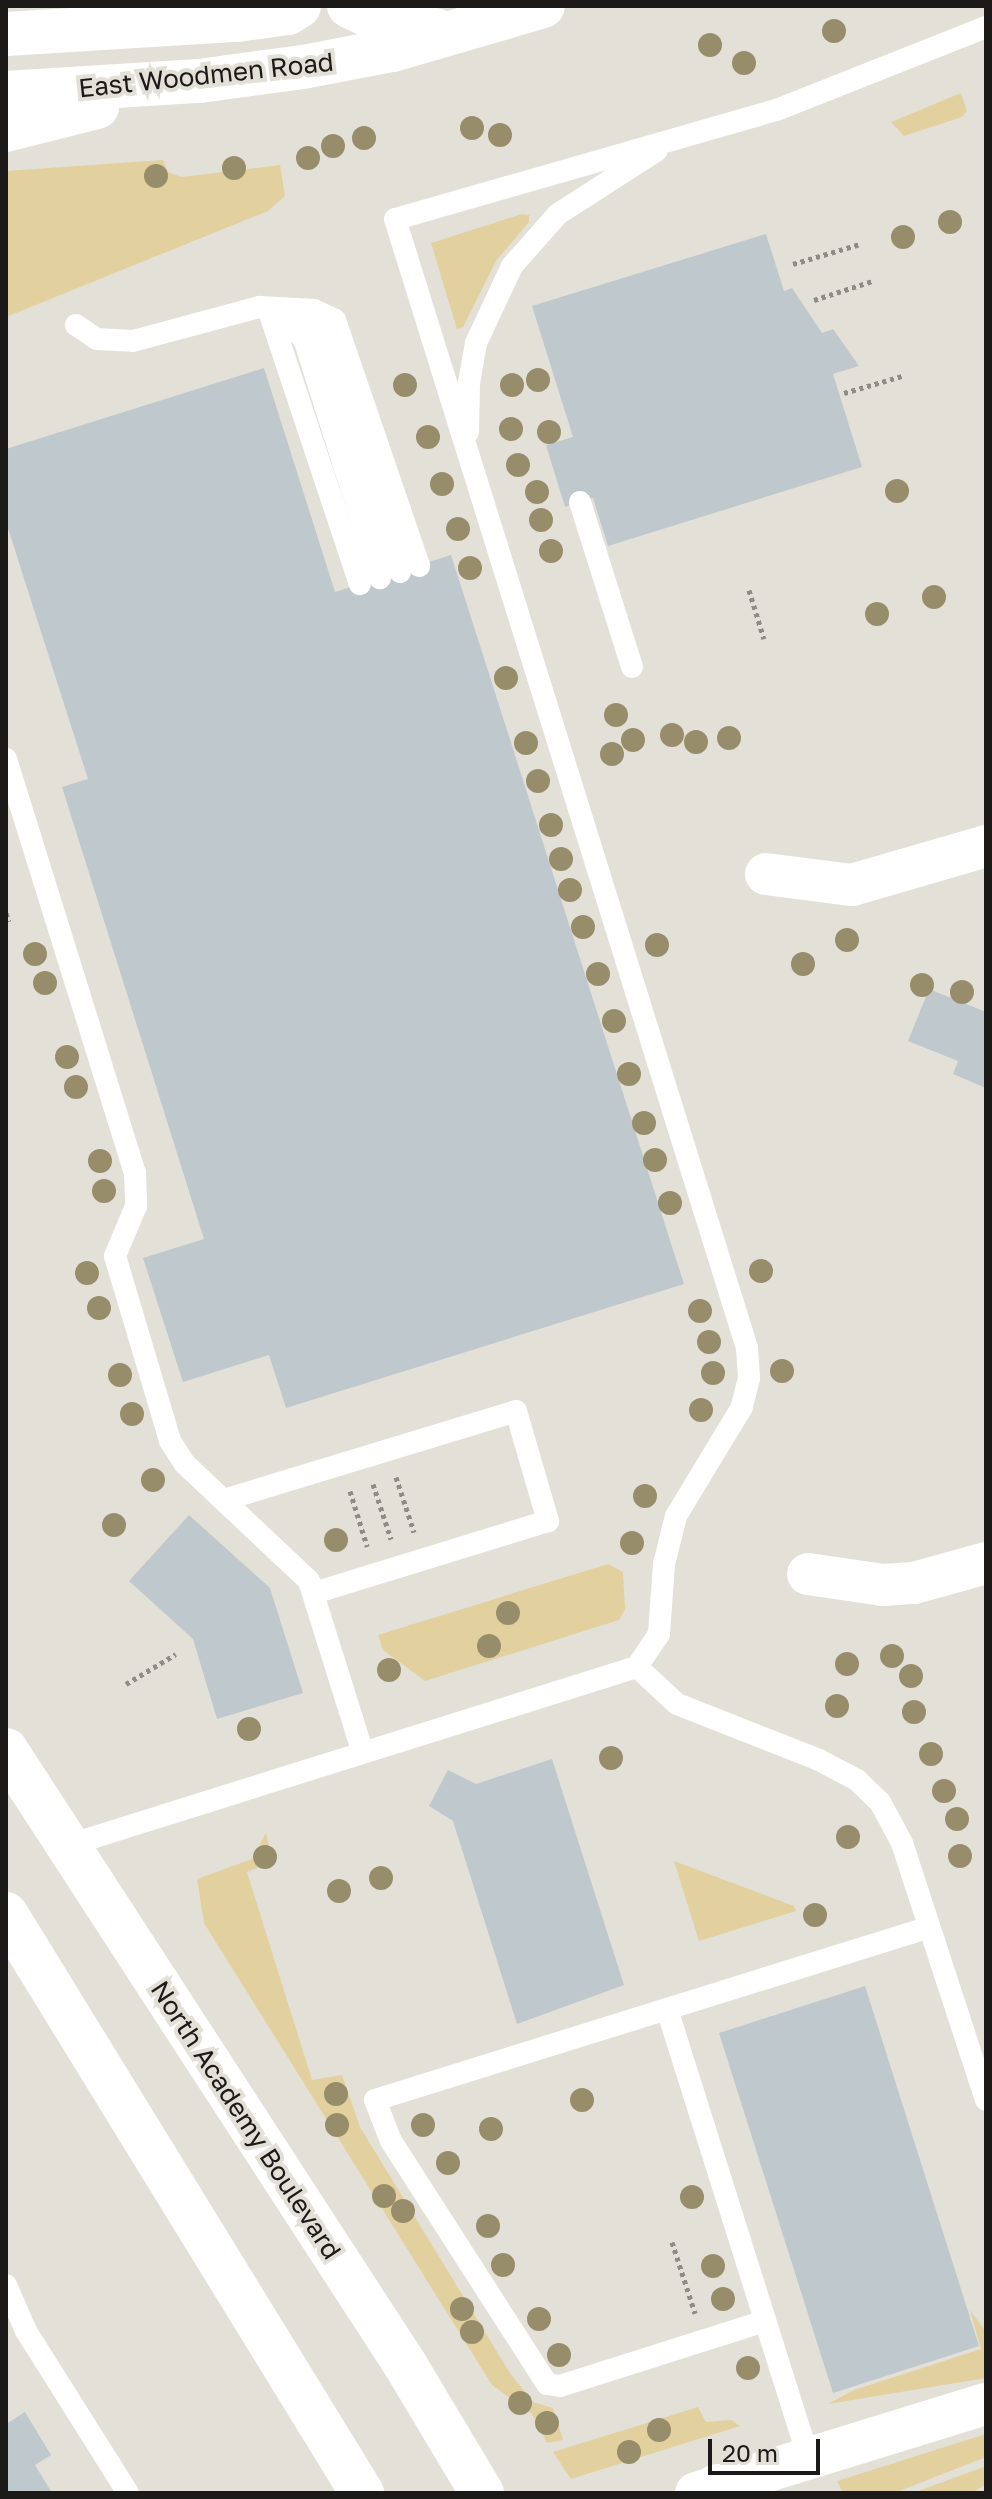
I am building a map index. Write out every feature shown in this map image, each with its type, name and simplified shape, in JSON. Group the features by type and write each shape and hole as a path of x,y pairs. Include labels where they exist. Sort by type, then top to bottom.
{"highway":[{"path":"6,34 237,20 288,13 299,6"},
{"path":"349,6 384,23 451,32"},
{"name":"East Woodmen Road","path":"6,93 199,81 349,60 543,6"},
{"path":"6,130 199,81"},
{"name":"North Academy Boulevard","path":"6,1750 285,2177 482,2493"},
{"path":"6,1914 362,2493"}],"street":[{"path":"766,874 852,885 986,846"},
{"path":"808,1574 883,1585 914,1583 986,1563"},
{"path":"708,2491 770,2482 809,2458 986,2404"}],"lane":[{"path":"66,1846 362,1750 637,1667 659,1634 664,1564 676,1516 742,1407 749,1378 747,1348 395,219 831,91 986,27"},
{"path":"476,485 469,383 476,343 499,284 558,214 683,135"},
{"path":"76,325 97,339 133,341 243,310 268,308 312,322 323,332 390,575 268,308"},
{"path":"580,502 632,667"},
{"path":"6,759 135,1172 138,1195 115,1250 116,1264 176,1454 298,1567 314,1593 362,1750"},
{"path":"227,1499 516,1411 548,1521 314,1593"},
{"path":"637,1667 677,1704 819,1760 871,1792 902,1843 927,1928 986,2100"},
{"path":"765,2321 560,2386 542,2380 391,2141 375,2100 927,1928"},
{"path":"667,2009 809,2458"},
{"path":"6,2285 12,2318 128,2493"}],"path":[{"path":"793,264 860,244"},
{"path":"814,300 872,281"},
{"path":"844,393 902,376"},
{"path":"749,590 764,639"},
{"path":"6,913 9,922"},
{"path":"388,1450 422,1560"},
{"path":"364,1457 399,1567"},
{"path":"341,1464 376,1574"},
{"path":"126,1684 176,1654"},
{"path":"672,2242 704,2340"}],"shaded area":[{"path":"961,93 967,111 962,117 904,136 891,122"},
{"path":"163,160 168,172 181,177 280,165 285,196 268,211 6,317 6,171"},
{"path":"522,214 529,215 529,222 496,261 463,327 457,329 431,243"},
{"path":"608,1564 623,1572 625,1609 619,1620 425,1681 383,1650 378,1635"},
{"path":"266,1833 273,1862 247,1872 312,2080 342,2075 360,2127 510,2373 533,2402 553,2408 563,2440 547,2443 532,2414 492,2385 204,1923 197,1879 252,1859"},
{"path":"674,1861 794,1906 796,1911 699,1941"},
{"path":"970,2310 986,2332 986,2378 828,2404 854,2390 981,2349"},
{"path":"698,2407 706,2422 731,2420 740,2426 571,2479 553,2452"},
{"path":"986,2434 986,2457 894,2493 843,2493 837,2481"},
{"path":"986,2466 986,2484 972,2493 913,2493"}],"building":[{"path":"766,234 784,291 792,288 822,333 833,329 859,366 833,374 862,467 608,546 593,498 565,507 546,445 573,437 532,306"},
{"path":"264,368 335,592 451,555 684,1284 286,1408 269,1355 183,1382 143,1258 204,1239 62,787 88,779 6,522 6,449"},
{"path":"929,989 986,1012 986,1088 953,1074 958,1061 908,1041"},
{"path":"189,1515 270,1588 303,1693 217,1719 193,1639 129,1581"},
{"path":"552,1759 624,1985 517,2024 453,1821 429,1806 448,1770 476,1784"},
{"path":"865,1986 979,2346 833,2393 719,2033"},
{"path":"25,2412 51,2455 35,2465 52,2493 6,2493 6,2424"}]}
